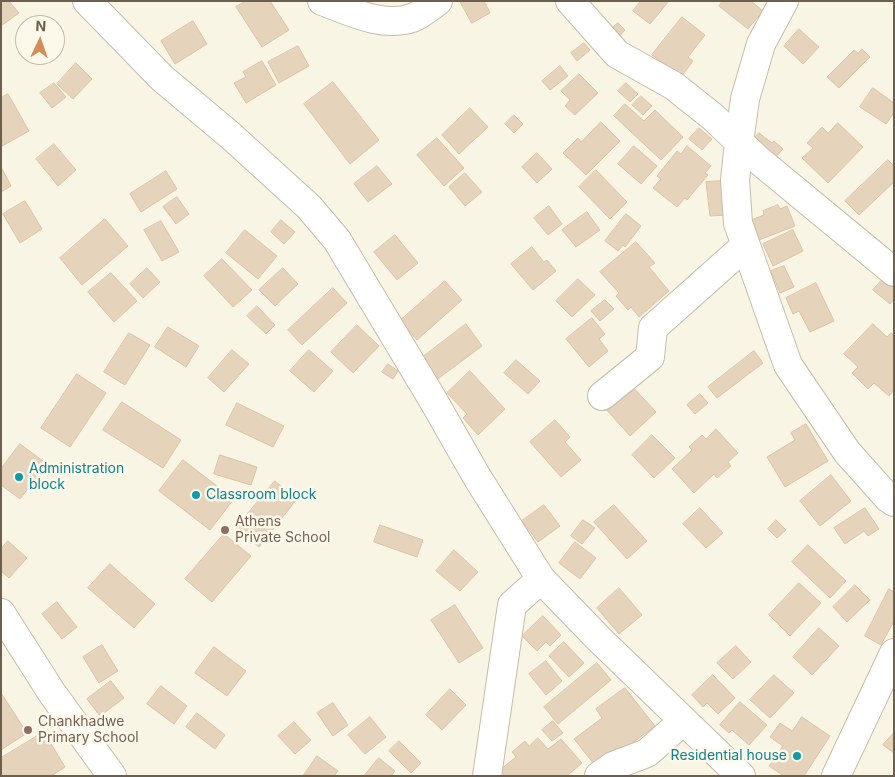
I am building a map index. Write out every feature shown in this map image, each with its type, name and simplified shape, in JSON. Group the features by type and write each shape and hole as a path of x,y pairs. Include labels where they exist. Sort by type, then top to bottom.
{"street":[{"path":"87,1 162,78 231,136 310,207 336,240 433,400 477,477 541,579 599,639 741,776"},
{"path":"322,1 376,19 395,21 413,18 438,1"},
{"path":"570,1 617,54 674,86 713,117 739,142 894,272"},
{"path":"784,1 761,44 745,99 735,180 738,223 788,365 847,452 888,498 894,502"},
{"path":"602,396 650,357 653,328 746,246"},
{"path":"487,776 512,605 541,579"},
{"path":"1,613 52,693 112,776"},
{"path":"836,776 894,653"},
{"path":"599,776 613,766 647,753 683,721"}],"building":[{"path":"1,1 9,1 19,13 1,26"},
{"path":"246,1 270,1 289,30 262,47 236,7"},
{"path":"460,1 484,1 490,13 472,23"},
{"path":"641,1 669,1 650,24 633,11"},
{"path":"723,1 751,1 763,11 748,29 719,6"},
{"path":"682,17 705,35 688,57 693,61 681,77 652,55"},
{"path":"193,21 207,44 175,64 161,41"},
{"path":"618,23 625,30 616,40 608,32"},
{"path":"799,29 819,47 803,64 784,46"},
{"path":"584,43 590,50 577,61 571,53"},
{"path":"298,46 309,66 279,83 268,62"},
{"path":"862,49 870,57 839,88 827,77 854,50 858,53"},
{"path":"262,61 276,85 246,103 234,83 246,77 243,72"},
{"path":"76,63 92,79 73,99 57,84"},
{"path":"560,66 568,76 550,90 542,81"},
{"path":"579,74 598,93 575,115 565,106 570,100 561,91"},
{"path":"333,82 379,140 350,164 304,104"},
{"path":"54,83 66,97 52,108 40,93"},
{"path":"626,83 638,94 630,102 618,91"},
{"path":"873,88 894,103 894,113 886,124 860,107"},
{"path":"8,94 29,131 2,146 1,98"},
{"path":"641,96 652,106 643,115 632,105"},
{"path":"625,104 644,121 655,110 683,137 661,160 614,116"},
{"path":"470,108 488,127 459,154 442,135"},
{"path":"514,115 523,124 514,133 505,124"},
{"path":"601,122 620,141 586,175 563,153 578,138 581,142"},
{"path":"838,123 863,147 828,183 802,158 813,148 807,143 822,127 828,133"},
{"path":"699,128 712,139 702,150 689,139"},
{"path":"759,133 772,143 774,141 783,149 774,159 752,141"},
{"path":"437,138 464,168 444,186 417,155"},
{"path":"54,144 76,170 58,186 36,159"},
{"path":"634,146 657,166 641,184 618,164"},
{"path":"687,146 711,166 705,173 708,175 687,200 685,198 677,207 653,188 661,179 657,176 677,151 681,154"},
{"path":"537,153 552,169 537,183 522,167"},
{"path":"888,160 894,166 894,182 859,215 845,201"},
{"path":"377,166 392,184 368,202 354,184"},
{"path":"1,167 11,186 1,192"},
{"path":"596,170 627,202 610,219 579,187"},
{"path":"166,171 177,189 141,212 130,194"},
{"path":"465,173 482,192 465,206 449,187"},
{"path":"723,181 727,215 710,216 706,182"},
{"path":"177,197 189,214 176,224 163,207"},
{"path":"25,201 42,229 20,243 3,214"},
{"path":"778,205 780,209 787,206 795,226 759,240 751,220 764,215 763,211"},
{"path":"549,206 562,224 548,235 534,218"},
{"path":"587,212 600,230 576,247 562,230"},
{"path":"626,214 641,226 625,247 623,245 618,251 605,241"},
{"path":"105,219 128,246 82,285 60,258"},
{"path":"281,220 295,232 284,244 271,232"},
{"path":"161,221 179,252 162,261 144,230"},
{"path":"245,230 277,256 258,279 226,253"},
{"path":"793,230 803,251 773,266 763,244"},
{"path":"395,235 418,263 397,280 374,252"},
{"path":"636,242 655,263 649,267 669,291 639,317 631,307 628,310 616,296 619,293 600,272"},
{"path":"532,247 544,262 547,260 556,271 533,290 511,264"},
{"path":"222,259 252,290 233,307 204,276"},
{"path":"784,266 794,287 780,293 771,271"},
{"path":"147,268 160,282 143,298 130,284"},
{"path":"283,268 298,284 275,306 259,290"},
{"path":"111,273 137,301 114,322 88,292"},
{"path":"578,279 595,295 572,317 556,301"},
{"path":"883,279 894,288 894,299 890,304 873,290"},
{"path":"445,281 462,300 417,340 400,321"},
{"path":"816,283 834,321 810,332 799,311 793,314 786,298"},
{"path":"333,288 347,303 302,345 288,330"},
{"path":"605,300 614,309 600,321 591,311"},
{"path":"257,306 275,325 266,334 247,316"},
{"path":"592,318 605,334 599,339 608,351 589,367 566,339"},
{"path":"466,324 482,346 435,381 419,360"},
{"path":"873,324 887,337 891,333 894,335 894,390 889,396 874,383 868,389 852,373 858,367 844,354"},
{"path":"357,325 379,346 353,373 331,352"},
{"path":"168,327 199,346 186,367 155,347"},
{"path":"129,333 150,345 125,385 104,372"},
{"path":"232,350 249,364 224,392 208,378"},
{"path":"309,350 333,371 314,392 290,371"},
{"path":"754,351 763,363 717,398 708,387"},
{"path":"516,360 540,381 528,394 504,373"},
{"path":"388,364 398,371 393,379 382,372"},
{"path":"470,371 505,409 478,435 463,418 467,414 447,393"},
{"path":"77,374 106,393 70,447 41,428"},
{"path":"630,384 656,412 630,436 604,407"},
{"path":"700,394 708,403 695,414 687,405"},
{"path":"122,402 181,440 163,468 103,430"},
{"path":"237,403 284,426 273,447 226,425"},
{"path":"555,420 570,437 565,442 581,460 561,477 530,442"},
{"path":"806,424 828,461 785,487 767,457 795,440 791,433"},
{"path":"716,429 738,453 728,462 731,466 717,478 714,474 694,493 672,469 692,450 689,447 702,435 706,439"},
{"path":"652,435 675,458 654,478 632,455"},
{"name":"Administration block","path":"20,444 47,464 20,499 1,485 1,469"},
{"path":"220,455 257,467 251,485 214,474"},
{"name":"Classroom block","path":"183,460 234,499 210,530 159,491"},
{"path":"831,475 851,501 820,526 800,501"},
{"name":"Classroom block","path":"275,481 297,499 259,547 236,528"},
{"path":"544,505 560,526 538,542 522,521"},
{"path":"614,505 647,541 627,559 594,522"},
{"path":"700,508 723,533 706,548 683,524"},
{"path":"865,508 879,529 868,536 864,531 845,544 834,528"},
{"path":"583,520 595,528 582,544 571,536"},
{"path":"776,520 786,530 777,538 768,529"},
{"path":"380,525 423,540 417,557 374,542"},
{"name":"Classroom block","path":"224,534 251,556 212,602 185,579"},
{"path":"8,541 27,558 9,578 1,571 1,549"},
{"path":"575,542 596,558 580,579 559,563"},
{"path":"808,545 846,581 830,598 792,562"},
{"path":"454,550 478,572 460,591 436,571"},
{"path":"110,564 155,604 134,628 88,588"},
{"path":"799,583 821,603 790,636 769,615"},
{"path":"855,585 870,600 847,622 833,607"},
{"path":"619,588 642,615 619,634 597,608"},
{"path":"889,589 894,592 894,621 881,645 865,636"},
{"path":"57,602 77,627 62,639 42,614"},
{"path":"455,605 483,648 459,663 431,620"},
{"path":"543,616 561,635 550,646 546,642 537,651 522,636"},
{"path":"819,628 839,646 812,675 793,657"},
{"path":"564,642 584,663 569,677 549,656"},
{"path":"102,645 118,671 99,683 83,657"},
{"path":"736,646 751,662 733,679 717,663"},
{"path":"214,647 246,671 227,696 195,673"},
{"path":"546,661 562,681 546,695 529,674"},
{"path":"597,663 611,680 558,724 544,707"},
{"path":"713,675 735,698 718,714 707,703 703,707 692,695"},
{"path":"774,675 794,693 770,718 750,700"},
{"path":"111,681 124,698 100,716 87,699"},
{"path":"161,686 187,706 174,724 147,704"},
{"path":"625,688 655,726 598,769 574,739 602,718 596,709"},
{"path":"450,689 466,705 442,730 426,715"},
{"path":"1,693 27,733 1,750"},
{"name":"Residential house","path":"740,702 767,725 749,745 732,730 729,733 720,725"},
{"path":"333,703 348,725 333,736 317,713"},
{"path":"197,713 225,735 215,749 186,727"},
{"path":"370,717 386,737 365,754 348,735"},
{"name":"Residential house","path":"802,717 830,736 804,776 784,776 769,766 783,746 770,737 780,723 792,731"},
{"path":"553,721 563,733 552,741 542,730"},
{"path":"294,722 311,740 295,754 278,736"},
{"path":"44,732 65,767 51,776 1,776 1,758"},
{"path":"894,733 894,753 883,745"},
{"path":"538,738 548,749 561,739 582,763 567,776 505,776 500,770 516,757 512,752 525,741 529,746"},
{"path":"399,741 421,763 411,773 389,751"},
{"path":"317,756 338,771 334,776 304,775"},
{"path":"379,758 395,771 391,776 364,776"}],"place":[{"name":"Administration block","path":"19,477"},
{"name":"Classroom block","path":"196,495"},
{"name":"Athens Private School","path":"225,530"},
{"name":"Chankhadwe Primary School","path":"28,730"},
{"name":"Residential house","path":"797,756"}]}
